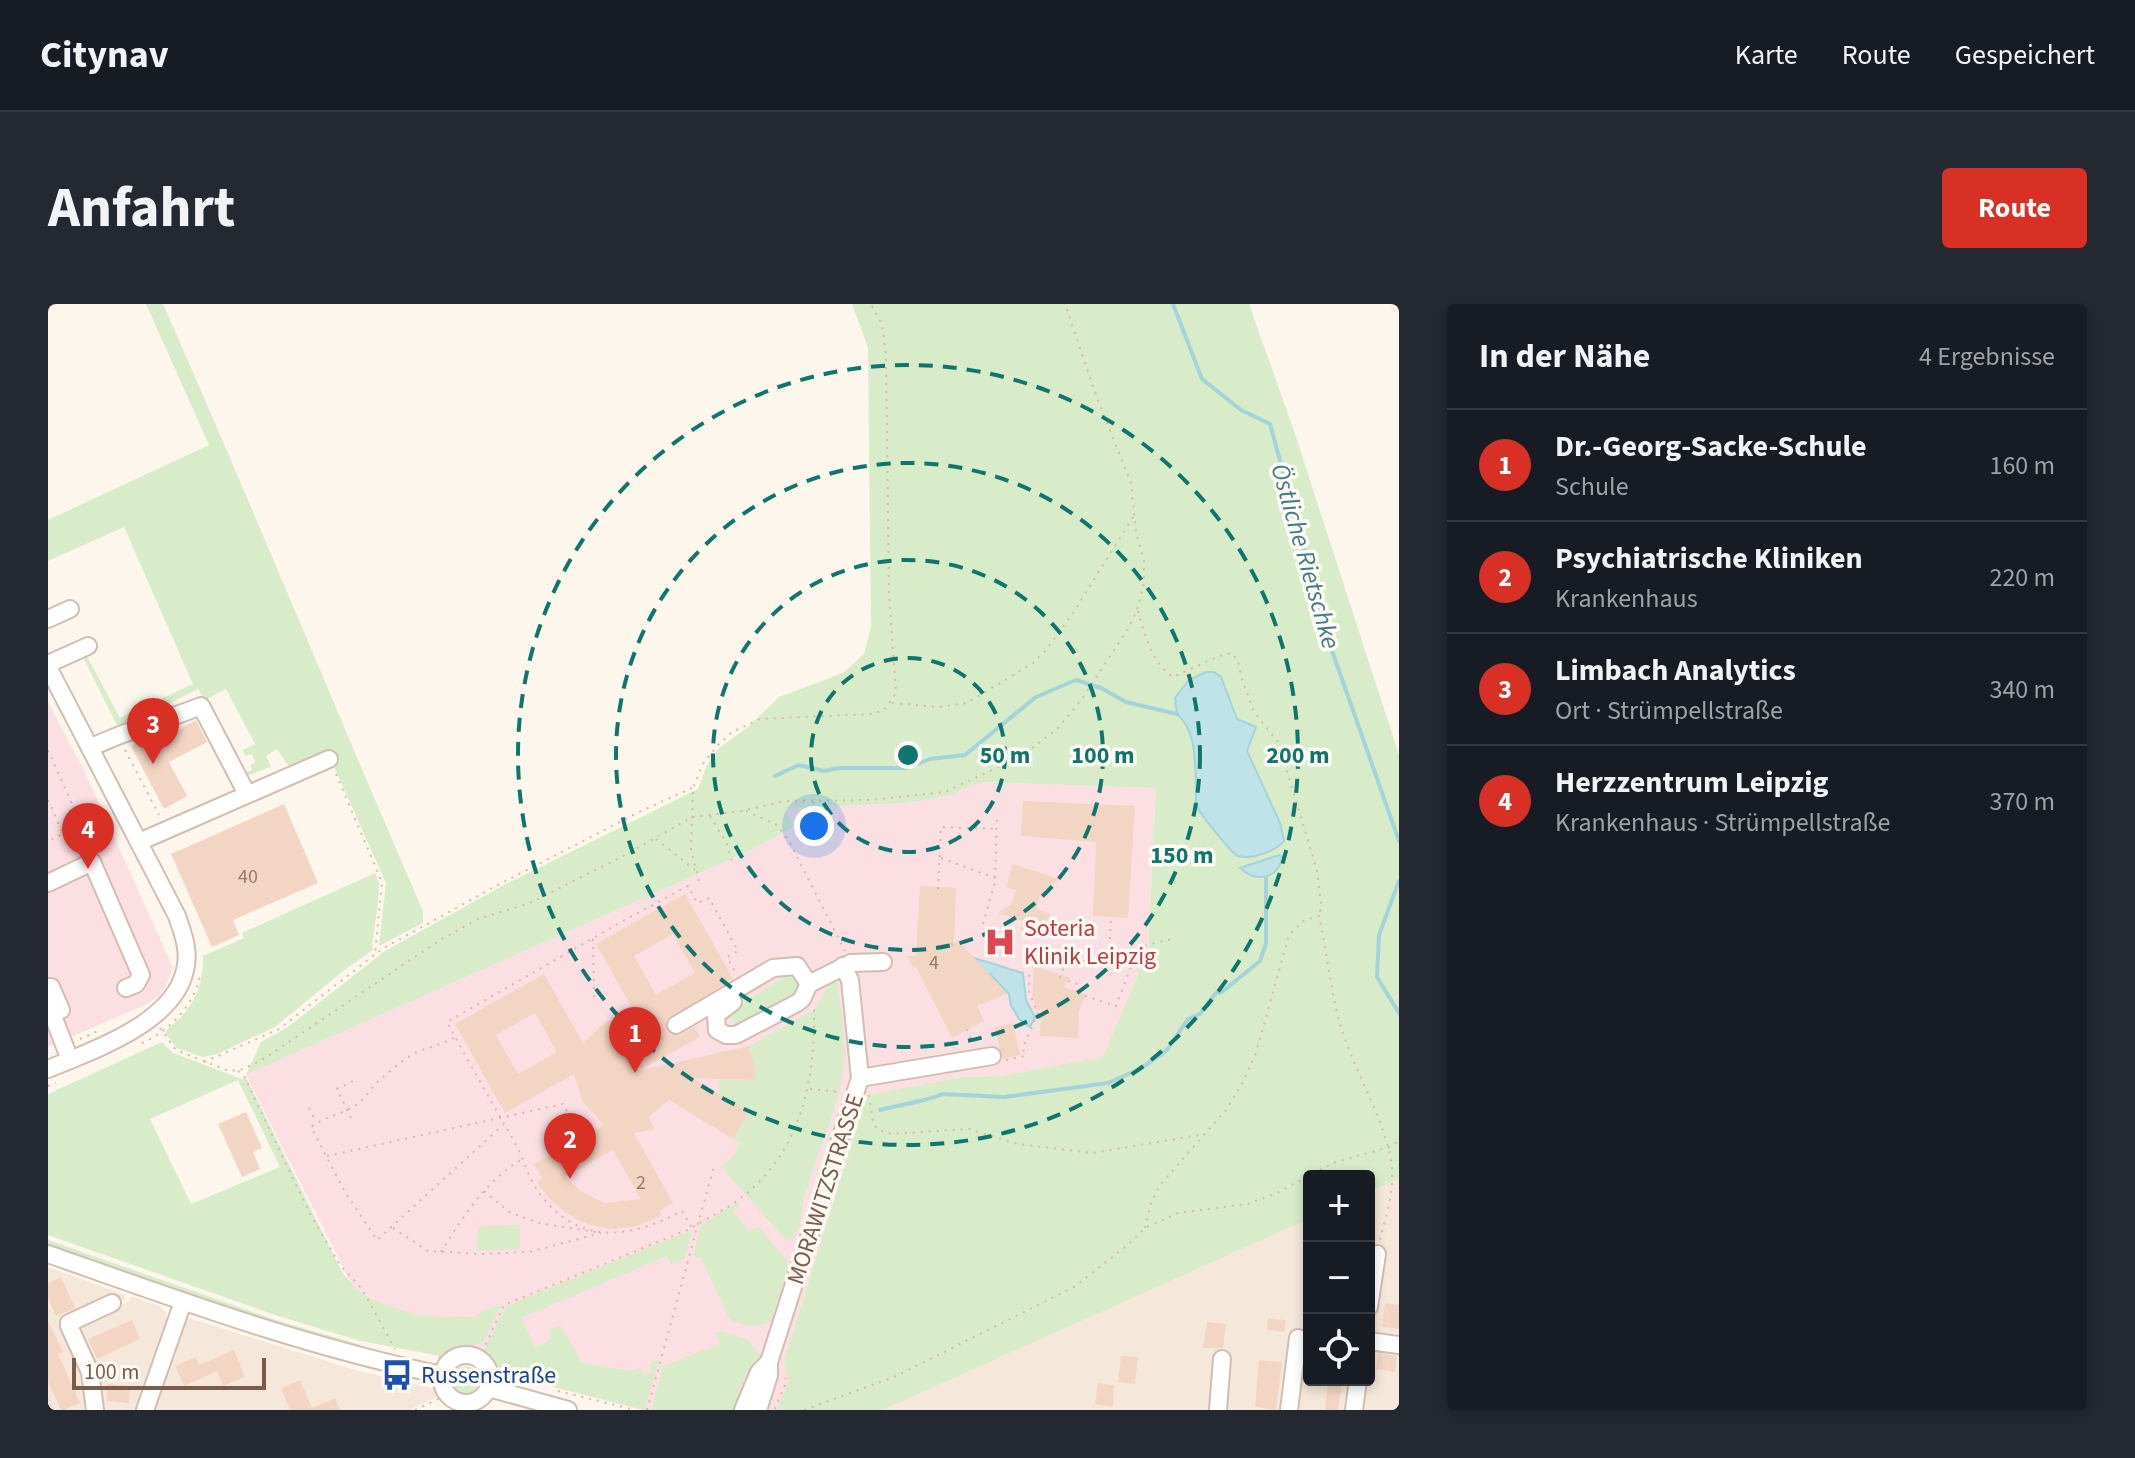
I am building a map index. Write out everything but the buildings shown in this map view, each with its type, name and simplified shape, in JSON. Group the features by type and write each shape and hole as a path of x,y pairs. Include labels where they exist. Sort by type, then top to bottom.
{"street":[{"path":"48,619 70,609"},
{"path":"48,1069 126,1034 154,1016 175,994 185,971 186,944 177,916 48,665 88,646"},
{"path":"90,748 117,734 156,724 201,706 239,793"},
{"path":"139,842 239,793 329,759"},
{"path":"48,883 92,862 141,975 136,984 126,988"},
{"path":"797,966 722,1009 716,1015 717,1030 726,1035 736,1035 802,999 809,984 847,964 883,962"},
{"name":"MORAWITZSTRASSE","path":"758,1410 769,1375 769,1362 860,1087 847,964"},
{"path":"797,966 809,984"},
{"path":"676,1025 773,968 797,966"},
{"path":"48,987 51,987 61,1010 51,1020"},
{"path":"48,1003 51,1020 70,1060"},
{"path":"860,1087 992,1056"},
{"path":"48,1254 183,1302 367,1360 442,1375"},
{"path":"1375,1267 1377,1254"},
{"path":"145,1410 183,1302"},
{"path":"95,1410 90,1372 69,1323 112,1303"},
{"path":"1289,1410 1298,1338"},
{"path":"1375,1342 1399,1345"},
{"path":"480,1356 489,1372 489,1388 476,1402 462,1407 447,1395 442,1385 442,1375 447,1364 456,1357 480,1356"},
{"path":"1218,1410 1222,1359"},
{"name":"MORAWITZSTRASSE","path":"743,1410 759,1372 769,1362"},
{"path":"1354,1410 1357,1386"},
{"path":"489,1388 568,1410"}],"path":[{"path":"699,881 691,850 693,788 703,764 717,746 732,732 760,719 872,714 884,710 896,693 889,594 886,355 882,324 871,304"},
{"path":"154,1016 176,1050 229,1071 237,1070 265,1058 440,940 478,919 530,903 692,817 742,811 784,801 909,798 945,792 1035,746 1058,728 1082,699 1128,629 1144,584 1144,560 1127,468 1097,398 1065,304"},
{"path":"891,703 939,707 967,703 1033,663 1073,613 1135,513"},
{"path":"1137,610 1146,639 1163,670 1173,677 1232,653 1238,661 1254,712 1278,742 1317,870 1321,904 1319,916 1328,977 1341,1027 1389,1147 1393,1170 1391,1195 1377,1254"},
{"path":"117,734 160,818"},
{"path":"48,750 95,855 92,862"},
{"path":"329,759 382,882 375,954"},
{"path":"204,1062 279,1029 375,954 496,886 639,812 693,788"},
{"path":"48,800 63,834 48,841"},
{"path":"812,801 821,816"},
{"path":"742,811 777,825 790,843 847,964"},
{"path":"983,924 995,878 997,814"},
{"path":"709,815 727,844 733,865"},
{"path":"938,889 941,827 997,829"},
{"path":"655,838 696,871"},
{"path":"940,858 995,878"},
{"path":"602,1233 573,1223 540,1194 447,1022 688,886 697,903 709,898 717,911 738,951 727,957 742,985"},
{"path":"1109,955 1111,916"},
{"path":"1145,1228 1151,1203 1160,1185 1226,1110 1243,1082 1256,1053 1289,935 1303,921 1319,916"},
{"path":"593,938 594,1001"},
{"path":"1060,978 1064,966 1172,939"},
{"path":"951,944 958,945"},
{"path":"1085,996 1116,1006 1138,948"},
{"path":"992,1056 992,1063 1025,1056 1023,1047 1038,1014 1029,992 1029,973"},
{"path":"1068,981 1078,984"},
{"path":"480,1356 504,1305 692,1228 741,1198 770,1170 793,1136 809,1089 814,1048 814,1010 802,999"},
{"path":"967,1029 971,1035"},
{"path":"455,1037 407,1058 347,1110 323,1118 311,1127 359,1215 377,1240 504,1125"},
{"path":"237,1070 244,1076 309,1212 340,1265 362,1289 396,1350 387,1349"},
{"path":"351,1118 337,1089 353,1081"},
{"path":"809,1089 860,1087 872,1099 873,1122 877,1129 891,1134 961,1128 1018,1144 1093,1153 1206,1134"},
{"path":"326,1156 563,1104 570,1117 585,1131"},
{"path":"309,1108 316,1123"},
{"path":"804,1410 894,1377 1074,1287 1145,1228 1178,1213 1248,1204 1277,1193 1333,1163 1389,1147 1399,1141"},
{"path":"441,1253 484,1191 501,1172 522,1159"},
{"path":"647,1410 714,1166"},
{"path":"484,1191 509,1212 539,1223 602,1233"},
{"path":"391,1227 428,1251 441,1253 529,1252 602,1233 641,1230 682,1211 692,1228"},
{"path":"429,1357 439,1358 460,1348 489,1357 502,1377 508,1378"},
{"path":"550,1389 635,1410"},
{"path":"415,1410 447,1395"}],"shaded area":[{"path":"48,702 84,770 173,968 159,996 147,1004 48,1047"},
{"path":"980,782 1156,788 1148,951 1103,1058 1001,1076 962,1077 868,1095 784,1361 789,1382 777,1410 642,1410 502,1374 489,1355 473,1346 456,1347 440,1356 380,1341 246,1075 754,849 794,827 784,809 906,803 948,796"},
{"path":"1399,1179 1399,1410 883,1410 1303,1222 1303,1386 1375,1386 1375,1190"},
{"path":"48,1267 126,1295 125,1299 116,1303 62,1321 84,1371 90,1410 48,1410"},
{"path":"131,1296 161,1307 167,1321 136,1410 100,1410 78,1330 82,1323 129,1302"},
{"path":"189,1318 355,1370 437,1389 440,1396 409,1410 151,1410 183,1322"}],"green space":[{"path":"146,304 163,304 423,911 423,923 379,946 386,883 328,753 293,767 288,765 277,749 266,756 271,767 246,776 244,773 252,770 250,765 255,762 252,754 245,756 243,750 255,744 226,689 205,700 198,689 119,729 81,653 84,651 120,718 193,684 124,527 48,561 48,520 209,445"},
{"path":"852,304 1249,304 1294,431 1399,755 1399,1179 1375,1189 1375,1170 1303,1170 1303,1222 883,1410 777,1410 788,1382 784,1361 867,1095 962,1077 1001,1076 1103,1057 1148,951 1156,788 981,782 948,796 906,803 785,809 794,827 754,849 246,1075 261,1042 288,1027 385,951 504,885 698,789 707,765 719,748 748,727 779,697 843,673 864,654 871,627 868,348"},
{"path":"375,873 379,883 373,950 275,1027 217,1054 203,1057 177,1048 165,1033 194,999 202,974 203,956 244,938 242,933"},
{"path":"784,977 793,977 800,982 800,994 734,1030 733,1020 725,1014"},
{"path":"837,982 843,1022 842,1080 809,1183 799,1226 792,1240 783,1237 721,1166 734,1156 740,1144 733,1139 749,1112 719,1094 720,1079 756,1080 749,1046 814,1010 830,983"},
{"path":"162,1042 173,1053 242,1079 246,1077 342,1272 356,1289 372,1300 419,1316 472,1317 502,1304 484,1342 440,1356 361,1341 278,1316 48,1235 48,1094","holes":["238,1080 280,1167 191,1204 150,1119"]},
{"path":"737,1202 740,1205 733,1212 749,1231 759,1227 786,1259 788,1268 771,1321 755,1326 729,1318 701,1258 693,1256 701,1225"},
{"path":"520,1225 520,1249 476,1251 479,1226"},
{"path":"689,1231 685,1259 671,1264 667,1256 521,1318 535,1347 552,1339 548,1330 560,1325 581,1363 631,1371 640,1368 644,1375 652,1372 649,1364 659,1359 645,1410 502,1374 484,1351 506,1306"},
{"path":"48,1240 276,1320 361,1345 360,1351 281,1329 48,1246"},
{"path":"721,1331 747,1339 761,1356 741,1387 736,1410 651,1410 663,1366 720,1344 716,1333"},
{"path":"465,1366 475,1370 479,1380 475,1390 465,1394 455,1390 451,1380 455,1370"}],"water":[{"path":"1206,672 1214,672 1221,677 1237,719 1256,727 1247,751 1280,823 1284,841 1263,854 1243,857 1235,854 1197,806 1194,748 1184,721 1177,714 1175,698 1189,680"},
{"path":"1279,855 1283,857 1276,870 1265,876 1253,876 1240,868"},
{"path":"974,958 1023,973 1026,1000 1035,1017 1030,1027 1019,1019 1011,1006 1009,994 990,974 987,976"}],"waterway":[{"name":"Östliche Rietschke","path":"1173,304 1202,379 1241,410 1270,424 1330,645 1399,841"},
{"path":"775,776 799,765 824,771 839,768 907,768 930,759 965,755 1036,697 1076,680 1101,688 1126,702 1177,714"},
{"path":"880,1110 942,1094 1004,1097 1108,1083 1140,1069 1167,1050 1188,1019 1200,1014 1216,993 1222,992 1260,961 1266,943 1266,877"},
{"name":"Östliche Rietschke","path":"1399,881 1379,935 1377,977 1399,1013"}],"place":[{"name":"Limbach Analytics","path":"153,764"},
{"name":"Herzzentrum Leipzig","path":"88,869"},
{"name":"Soteria Klinik Leipzig","path":"1000,942"},
{"name":"Dr.-Georg-Sacke-Schule","path":"635,1073"},
{"name":"Psychiatrische Kliniken","path":"570,1179"},
{"name":"Russenstraße","path":"397,1375"}]}
